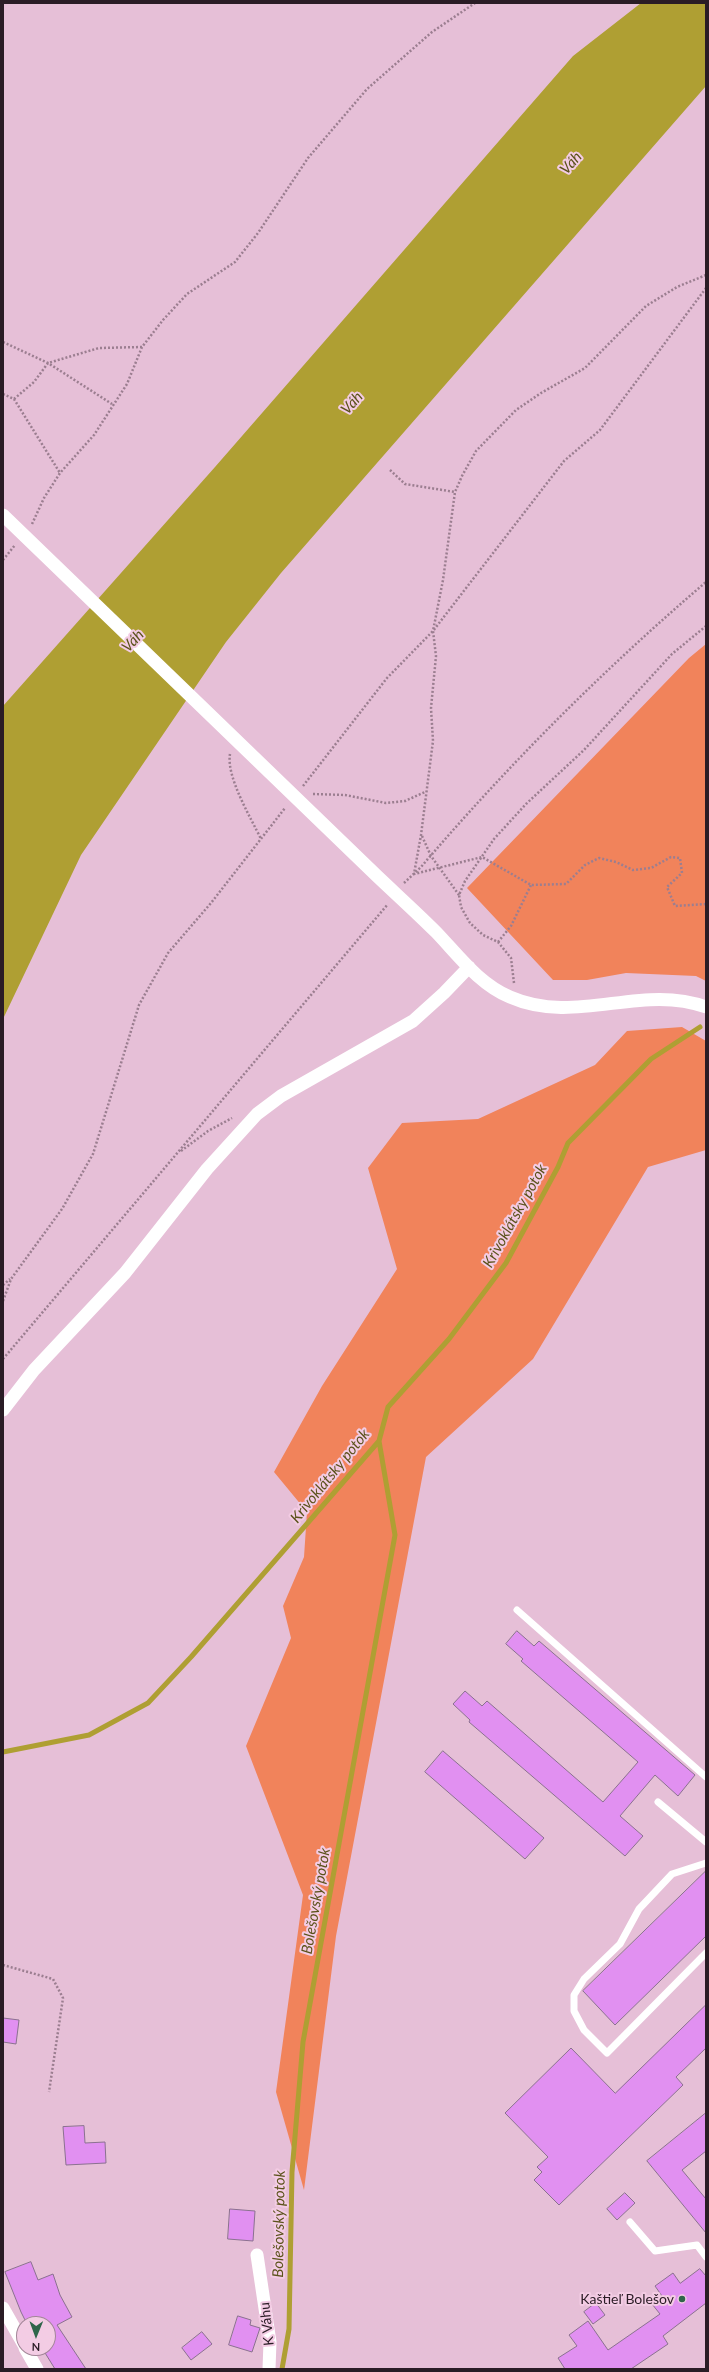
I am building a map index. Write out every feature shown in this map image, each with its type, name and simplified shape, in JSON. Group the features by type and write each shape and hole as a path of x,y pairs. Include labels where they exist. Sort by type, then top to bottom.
{"street":[{"path":"3,515 396,894 480,978 510,997 540,1006 563,1009 657,999 678,1000 706,1007"},
{"path":"3,1410 34,1370 125,1273 207,1169 257,1114 281,1096 414,1021 469,967"},
{"name":"K Váhu","path":"257,2255 270,2342 268,2369"},
{"path":"3,2308 16,2331"},
{"path":"30,2356 37,2369"}],"lane":[{"path":"517,1610 706,1777"},
{"path":"658,1802 706,1842"},
{"path":"706,1863 672,1874 639,1909 620,1944 584,1979 574,1995 574,2011 584,2030 607,2053 706,1953"},
{"path":"630,2222 655,2251 697,2245 706,2257"}],"path":[{"path":"30,526 60,473 94,435 112,404 127,384 142,347 163,320 187,294 235,262 258,233 308,158 367,89 432,32 475,3"},
{"path":"414,874 422,835 425,792 433,742 431,708 436,656 433,630 443,580 455,492 476,451 516,410 585,368 646,306 677,287 706,275"},
{"path":"301,789 386,678 433,630 564,461 600,430 706,288"},
{"path":"3,342 48,363 112,404"},
{"path":"14,399 34,382 48,363 99,348 142,347"},
{"path":"3,394 14,399 60,473"},
{"path":"390,470 405,484 455,492"},
{"path":"3,560 16,543"},
{"path":"3,1359 396,894 401,885 431,856 534,743 663,619 706,582"},
{"path":"510,997 514,984 514,969 511,958 498,942 483,935 470,922 461,907 460,895 465,881 494,839 526,804 584,750 672,654 706,626"},
{"path":"230,751 229,758 232,775 246,808 262,838"},
{"path":"310,794 344,795 386,803 405,801 425,792"},
{"path":"3,1301 11,1279 62,1209 93,1154 139,1005 168,953 286,807"},
{"path":"422,835 431,856 460,895"},
{"path":"414,874 482,857 531,884 566,884 585,865 599,858 616,862 633,870 651,868 671,858 680,858 682,873 667,887 676,906 706,904"},
{"path":"498,942 511,926 531,884"},
{"path":"174,1157 192,1142 221,1123 246,1113 257,1114"},
{"path":"3,1285 11,1279"},
{"path":"3,1965 54,1979 63,1998 49,2092"}],"shaded area":[{"path":"706,644 706,981 696,976 626,973 587,980 553,980 467,888 689,658"},
{"path":"682,1027 706,1041 706,1150 648,1167 533,1359 426,1457 336,1936 304,2190 276,2092 303,1895 246,1746 291,1638 283,1606 304,1557 307,1512 274,1472 322,1386 397,1269 368,1168 402,1123 478,1119 595,1065 627,1031"}],"water":[{"name":"Váh","path":"641,3 706,3 706,86 281,573 226,642 81,855 3,1019 3,706 215,467 573,56"}],"building":[{"path":"517,1631 534,1646 539,1641 695,1775 678,1796 655,1775 620,1816 643,1836 625,1856 469,1722 470,1720 453,1704 465,1691 482,1706 487,1701 603,1802 638,1762 521,1661 523,1659 506,1644"},
{"path":"443,1751 544,1838 525,1859 425,1772"},
{"path":"706,1871 706,1936 615,2025 583,1991"},
{"path":"706,2005 706,2048 676,2077 683,2085 559,2205 534,2180 542,2172 537,2167 548,2157 505,2113 571,2048 615,2093"},
{"path":"3,2018 19,2020 16,2044 3,2042"},
{"path":"706,2113 706,2151 682,2170 706,2199 706,2233 647,2161"},
{"path":"84,2126 85,2143 105,2142 106,2163 66,2165 63,2127"},
{"path":"625,2193 635,2203 617,2220 607,2209"},
{"path":"230,2209 255,2211 253,2241 228,2239"},
{"path":"31,2262 38,2280 53,2274 60,2295 72,2317 57,2325 86,2369 55,2369 47,2356 56,2356 56,2316 23,2316 5,2272"},
{"path":"700,2269 706,2276 706,2303 663,2336 668,2344 631,2369 565,2369 558,2358 577,2346 569,2335 588,2321 608,2350 660,2314 652,2304 662,2296 655,2286 673,2273 680,2283"},
{"path":"596,2303 605,2315 593,2324 584,2312"},
{"path":"238,2316 251,2320 250,2325 260,2328 252,2352 229,2345"},
{"path":"202,2332 212,2344 191,2360 182,2348"}],"waterway":[{"name":"Krivoklátsky potok","path":"3,1752 89,1735 148,1703 191,1657 379,1441 388,1407 449,1339 506,1263 558,1167 568,1143 651,1059 700,1027"},
{"name":"Bolešovský potok","path":"282,2369 289,2329 292,2172 303,2042 395,1535 379,1441"}],"place":[{"name":"Kaštieľ Bolešov","path":"682,2299"}]}
